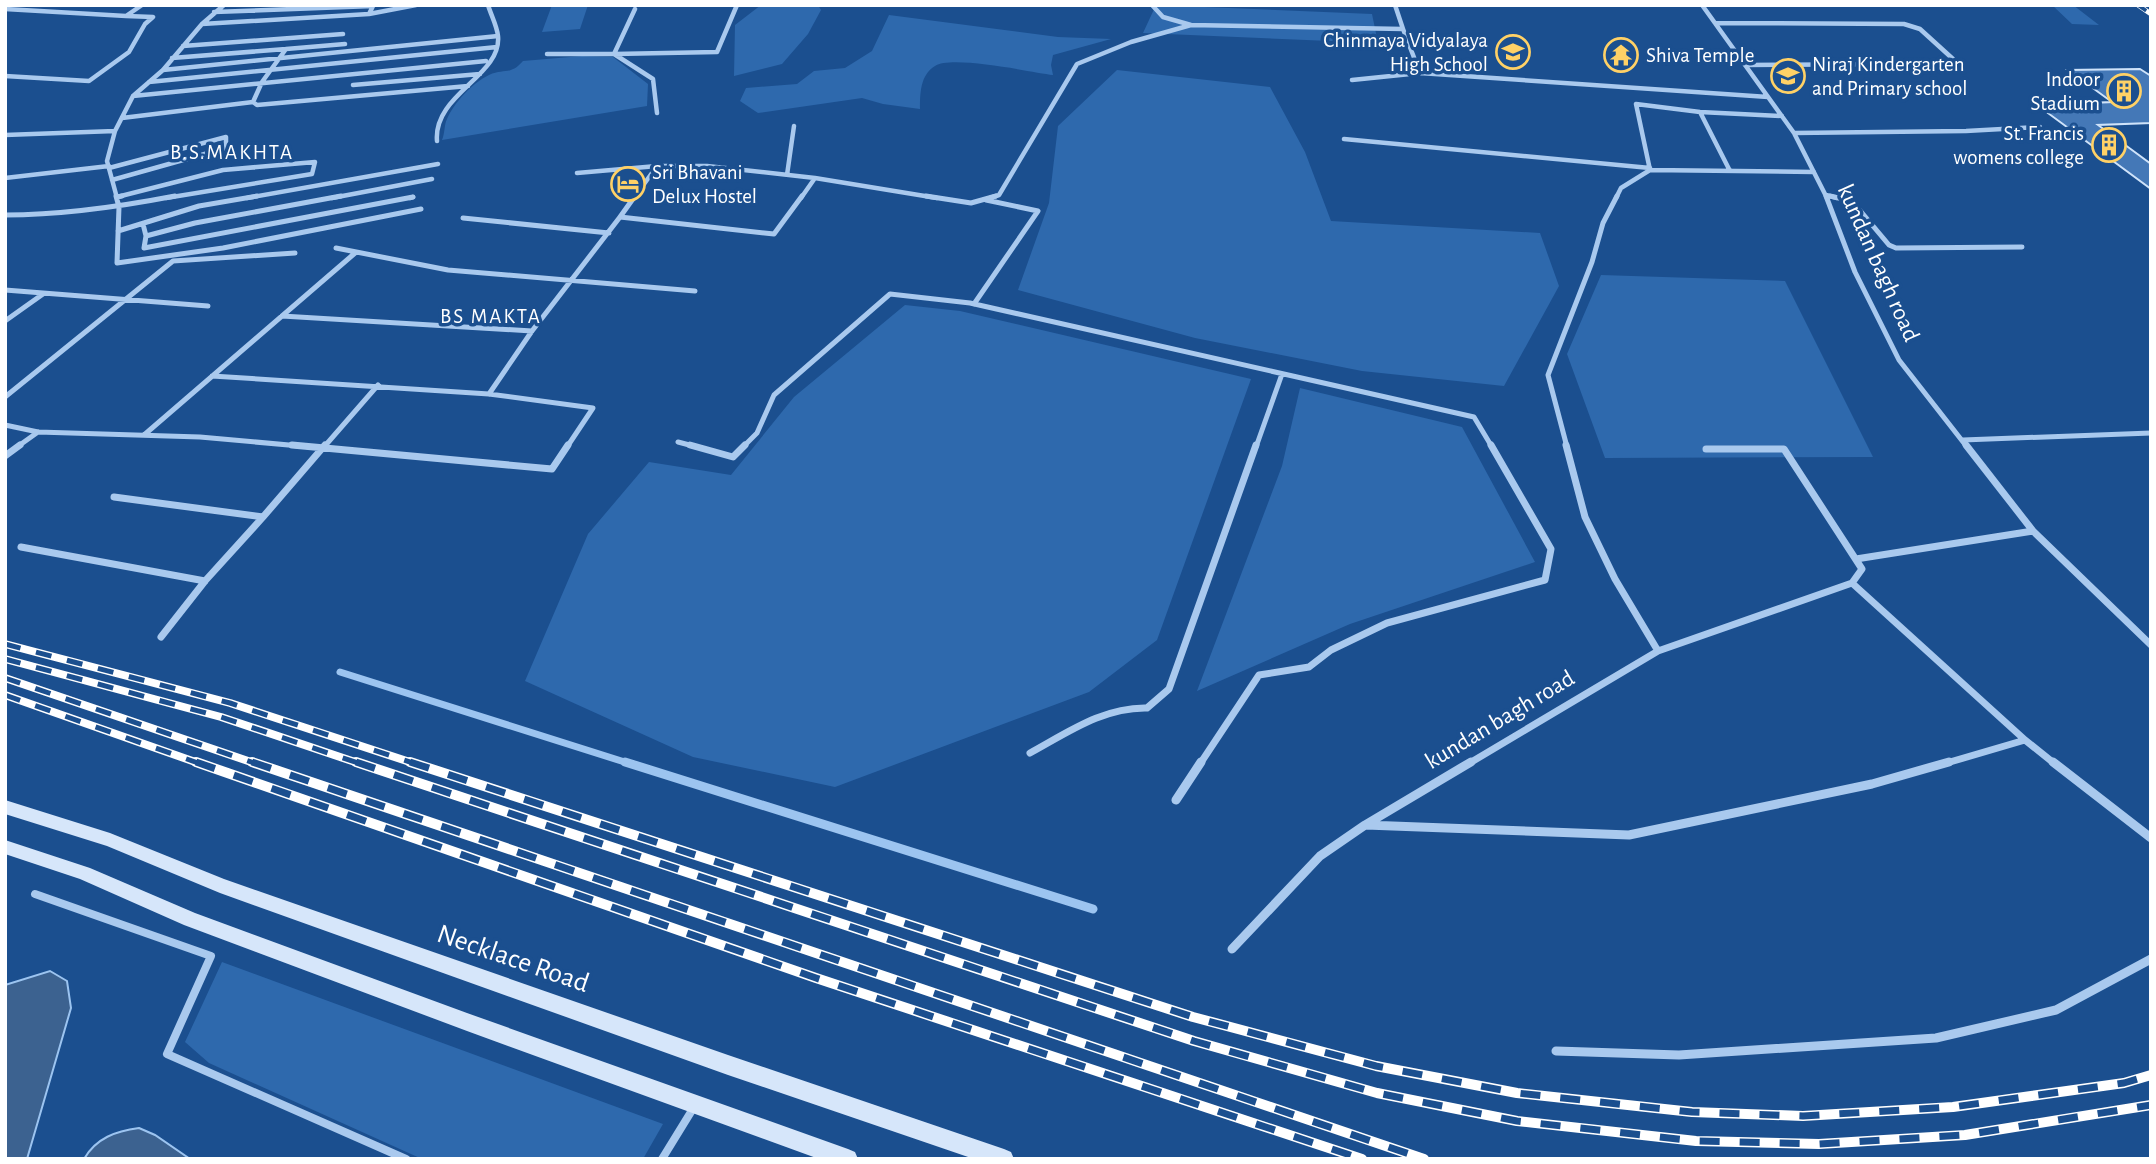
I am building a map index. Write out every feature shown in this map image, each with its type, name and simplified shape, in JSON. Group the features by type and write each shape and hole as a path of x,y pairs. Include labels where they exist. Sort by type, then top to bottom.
{"main road":[{"name":"Necklace Road","path":"5,807 110,840 220,885 728,1065 1004,1159"},
{"path":"5,847 84,873 190,919 467,1022 848,1159"}],"street":[{"path":"127,16 142,5"},
{"path":"117,263 119,207 109,167 115,131 133,96 163,70 202,24 223,5"},
{"path":"202,24 369,14 416,5"},
{"path":"437,141 436,130 452,98 481,74 486,61 497,47 498,36 488,5"},
{"path":"547,54 717,52 737,5"},
{"path":"1152,5 1156,13 1169,20 1191,25 1403,29"},
{"path":"1395,5 1420,73"},
{"name":"kundan bagh road","path":"1702,5 1794,133 1825,195 1855,272 1899,360 2033,531 2151,645"},
{"path":"214,12 373,6 369,14"},
{"path":"5,9 153,17 145,24 129,52 89,81 5,76"},
{"path":"614,54 635,9"},
{"path":"1715,23 1904,24 1920,29 1953,59 1952,62 1944,64 1745,65"},
{"path":"577,173 657,166 708,166 816,178 971,203 985,200 999,195 1077,64 1131,42 1191,25"},
{"path":"182,46 343,34"},
{"path":"163,70 498,36"},
{"path":"172,58 345,44"},
{"path":"149,82 497,47"},
{"path":"253,102 262,82 286,49"},
{"path":"614,54 653,79 657,113"},
{"path":"133,96 486,61"},
{"path":"1352,80 1420,73 1768,97"},
{"path":"353,85 481,74"},
{"path":"122,118 253,102 271,105 468,86"},
{"path":"1650,169 1636,104 1700,112 1782,116"},
{"path":"1700,112 1730,171"},
{"path":"787,175 794,126"},
{"path":"1794,133 2040,128"},
{"path":"5,135 115,131"},
{"path":"5,178 109,167 226,137 226,148 112,180"},
{"path":"1344,139 1650,169 1814,172"},
{"path":"5,215 46,215 119,207 214,188 312,174 315,162 223,170 117,197"},
{"path":"118,231 199,206 438,164"},
{"path":"489,394 532,331 609,233 657,166"},
{"path":"1650,169 1621,188 1603,223 1592,262 1548,375 1585,517 1615,579 1658,651"},
{"path":"620,217 774,234 816,178"},
{"path":"146,236 195,223 432,179"},
{"path":"1825,195 1852,201 1896,248 2022,247"},
{"path":"143,224 146,236 144,248 413,197"},
{"path":"974,304 1038,211 985,200"},
{"path":"117,263 223,248 421,209"},
{"path":"463,218 609,233"},
{"path":"336,248 448,270 695,291"},
{"path":"117,263 295,253"},
{"path":"143,436 355,253"},
{"path":"5,397 173,261"},
{"path":"5,290 208,306"},
{"path":"5,321 43,294"},
{"path":"678,442 733,457 757,433 774,395 890,295 974,304 1474,417 1551,549 1545,580 1387,623 1331,650 1309,667 1259,675 1175,800"},
{"path":"282,316 532,331"},
{"path":"1030,753 1107,713 1128,705 1147,708 1169,689 1282,374"},
{"path":"5,425 38,432 324,446 552,469 593,408 489,394 212,376"},
{"path":"161,637 205,581 378,386"},
{"path":"5,456 38,432"},
{"path":"1963,440 2151,433"},
{"path":"1706,449 1784,449 1862,569 1852,583 2025,740 2151,838"},
{"path":"114,496 263,517"},
{"path":"1856,559 2033,531"},
{"path":"21,547 205,581"},
{"name":"kundan bagh road","path":"1232,949 1320,856 1365,825 1658,651 1852,583"},
{"path":"1365,825 1629,835 1872,784 2025,740"},
{"path":"35,894 211,956 167,1054 406,1159"},
{"path":"1556,1051 1679,1055 1936,1038 2056,1010 2151,960"},
{"path":"662,1159 697,1103"}],"shaded area":[{"path":"552,5 588,5 580,29 542,32"},
{"path":"761,5 818,5 821,10 808,34 782,64 734,76 735,25"},
{"path":"1156,5 1372,14 1378,43 1143,33"},
{"path":"2052,5 2073,5 2099,25 2072,24"},
{"path":"889,15 1058,37 1111,39 1053,55 1053,75 974,63 944,63 935,66 926,74 920,109 862,98 758,113 740,101 746,88 797,84 814,71 845,68 872,51"},
{"path":"582,56 613,57 648,84 647,106 442,140 446,121 454,106 470,88 483,79 494,73 514,69 523,61"},
{"path":"1117,70 1270,87 1305,152 1331,221 1540,233 1559,286 1504,386 1362,371 1195,338 1018,290 1049,203 1058,126"},
{"path":"1601,275 1785,281 1873,457 1605,458 1567,354"},
{"path":"905,305 960,311 1251,379 1157,640 1089,692 835,787 693,757 525,681 588,534 649,462 731,475 794,397"},
{"path":"1300,388 1462,427 1535,562 1350,624 1197,691 1282,466"},
{"path":"222,962 663,1124 643,1159 422,1159 209,1063 185,1042"},
{"path":"50,971 67,981 71,1008 27,1159 5,1159 5,985"},
{"path":"139,1128 155,1135 190,1159 84,1159 94,1146 107,1137"}],"building":[{"path":"2140,69 2151,76 2151,123 2098,125 2151,164 2151,189 2037,105 2112,102 2068,70"}],"waterway":[{"path":"340,672 631,764"},
{"path":"625,762 1093,909"}],"railway":[{"path":"2138,5 2151,14"},
{"path":"5,644 230,703 416,764"},
{"path":"5,659 221,717 361,764"},
{"path":"5,678 257,764"},
{"path":"5,695 201,764"},
{"path":"196,762 816,978 1362,1159"},
{"path":"252,762 1424,1159"},
{"path":"356,762 1194,1041 1377,1093 1517,1121 1696,1141 1819,1144 1965,1135 2151,1105"},
{"path":"410,762 1193,1017 1376,1066 1517,1093 1692,1112 1803,1116 1953,1107 2124,1083 2151,1075"}],"place":[{"name":"Chinmaya Vidyalaya High School","path":"1513,52"},
{"name":"Shiva Temple","path":"1621,55"},
{"name":"Niraj Kindergarten and Primary school","path":"1788,76"},
{"name":"Indoor Stadium","path":"2124,91"},
{"name":"St. Francis womens college","path":"2109,145"},
{"name":"Sri Bhavani Delux Hostel","path":"628,184"}],"district":[{"name":"B.S.MAKHTA","path":"232,152"},
{"name":"BS MAKTA","path":"491,316"}]}
